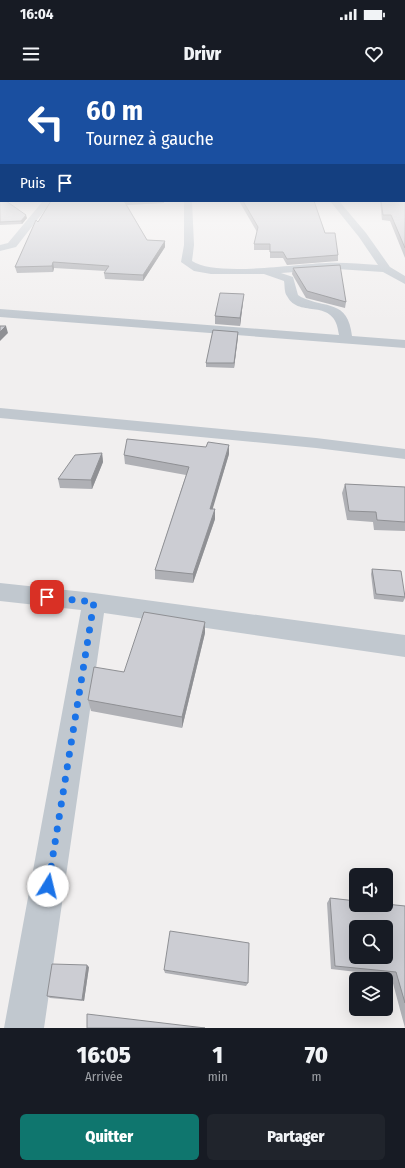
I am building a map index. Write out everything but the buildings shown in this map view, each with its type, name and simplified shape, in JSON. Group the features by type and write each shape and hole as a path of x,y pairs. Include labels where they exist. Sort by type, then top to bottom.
{"street":[{"path":"0,248 12,245 22,233"},
{"path":"189,233 189,245 186,262 188,265 205,270 268,272 324,266 386,269"},
{"path":"361,233 386,269 405,281"},
{"path":"268,272 289,279 292,295 296,300 325,308 342,316 344,320 346,340"},
{"path":"0,312 405,344"},
{"path":"0,413 308,442 405,454"},
{"path":"0,592 94,602 405,646"},
{"path":"24,1028 94,602"}],"route":[{"path":"47,597 94,602 48,886"}]}
